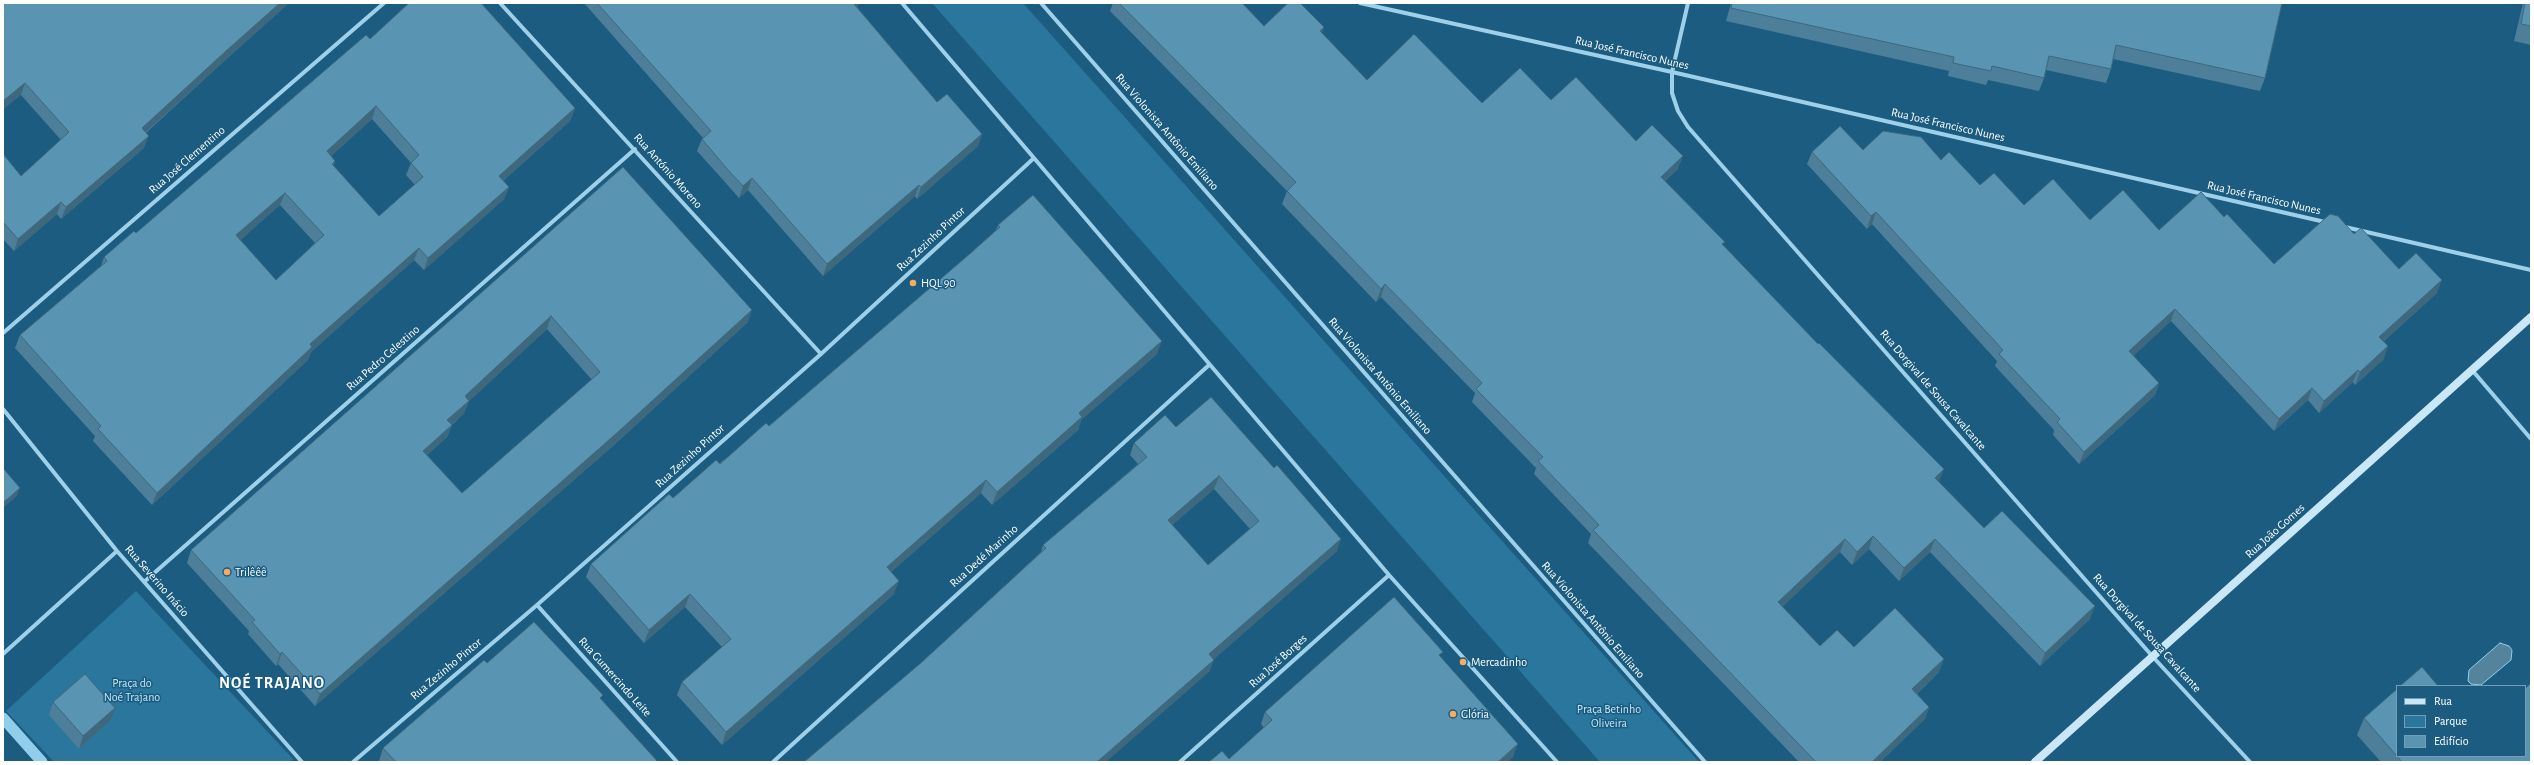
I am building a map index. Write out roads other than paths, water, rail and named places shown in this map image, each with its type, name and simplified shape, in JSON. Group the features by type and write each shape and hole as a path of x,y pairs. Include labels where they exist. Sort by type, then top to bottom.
{"street":[{"name":"Rua José Clementino","path":"3,333 384,3"},
{"name":"Rua António Moreno","path":"500,3 821,354"},
{"path":"902,3 1389,576 1557,762"},
{"name":"Rua Violonista Antônio Emiliano","path":"1040,3 1704,762"},
{"name":"Rua José Francisco Nunes","path":"1360,3 1672,72 2330,224"},
{"name":"Rua Dorgival de Sousa Cavalcante","path":"1688,3 1672,72 1672,93 1678,111 1688,127 2153,657 2250,762"},
{"name":"Rua Pedro Celestino","path":"144,582 635,149"},
{"name":"Rua Zezinho Pintor","path":"353,762 537,605 821,354 1034,158"},
{"path":"2338,225 2531,270"},
{"name":"Rua João Gomes","path":"2035,762 2531,317"},
{"name":"Rua Dedé Marinho","path":"773,762 1209,365"},
{"path":"2472,370 2531,439"},
{"name":"Rua Severino Inácio","path":"3,409 116,551 302,762"},
{"path":"3,654 116,551"},
{"name":"Rua José Borges","path":"1180,762 1389,576"},
{"name":"Rua Gumercindo Leite","path":"537,605 677,762"}],"waterway":[{"path":"3,718 42,762"}],"place":[{"name":"HQL 90","path":"913,283"},
{"name":"Trilêêê","path":"227,572"},
{"name":"Mercadinho","path":"1463,662"},
{"name":"Glória","path":"1453,714"}],"district":[{"name":"NOÉ TRAJANO","path":"272,683"}],"park label":[{"name":"Praça do Noé Trajano","path":"132,690"},
{"name":"Praça Betinho Oliveira","path":"1609,716"}]}
